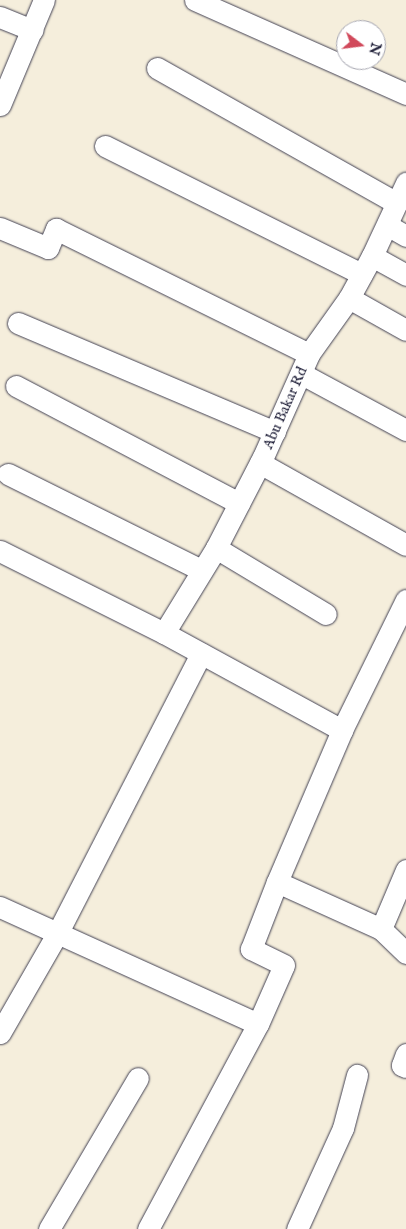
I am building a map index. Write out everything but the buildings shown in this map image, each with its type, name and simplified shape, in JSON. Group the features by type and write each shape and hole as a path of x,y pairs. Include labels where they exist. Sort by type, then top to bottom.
{"street":[{"path":"0,105 44,0"},
{"path":"195,0 406,94"},
{"path":"0,17 32,30"},
{"path":"157,68 397,203"},
{"path":"104,146 362,274"},
{"name":"Abu Bakar Rd","path":"164,633 216,548 275,432 302,374 309,354 349,298 372,256 406,183"},
{"path":"386,225 406,236"},
{"path":"0,228 48,248 56,229 309,354"},
{"path":"372,256 406,275"},
{"path":"349,298 406,330"},
{"path":"18,323 275,432"},
{"path":"302,374 406,430"},
{"path":"16,386 239,503"},
{"path":"260,463 406,544"},
{"path":"8,474 201,570"},
{"path":"216,548 326,614"},
{"path":"0,551 164,633 342,730"},
{"path":"148,1229 258,1024 284,965 251,949 277,882 342,730 406,600"},
{"path":"0,1033 58,932 201,654"},
{"path":"381,929 406,870"},
{"path":"277,882 381,929 406,953"},
{"path":"0,907 258,1024"},
{"path":"406,1054 402,1065 406,1067"},
{"path":"296,1229 343,1128 357,1075"},
{"path":"49,1229 138,1078"}]}
